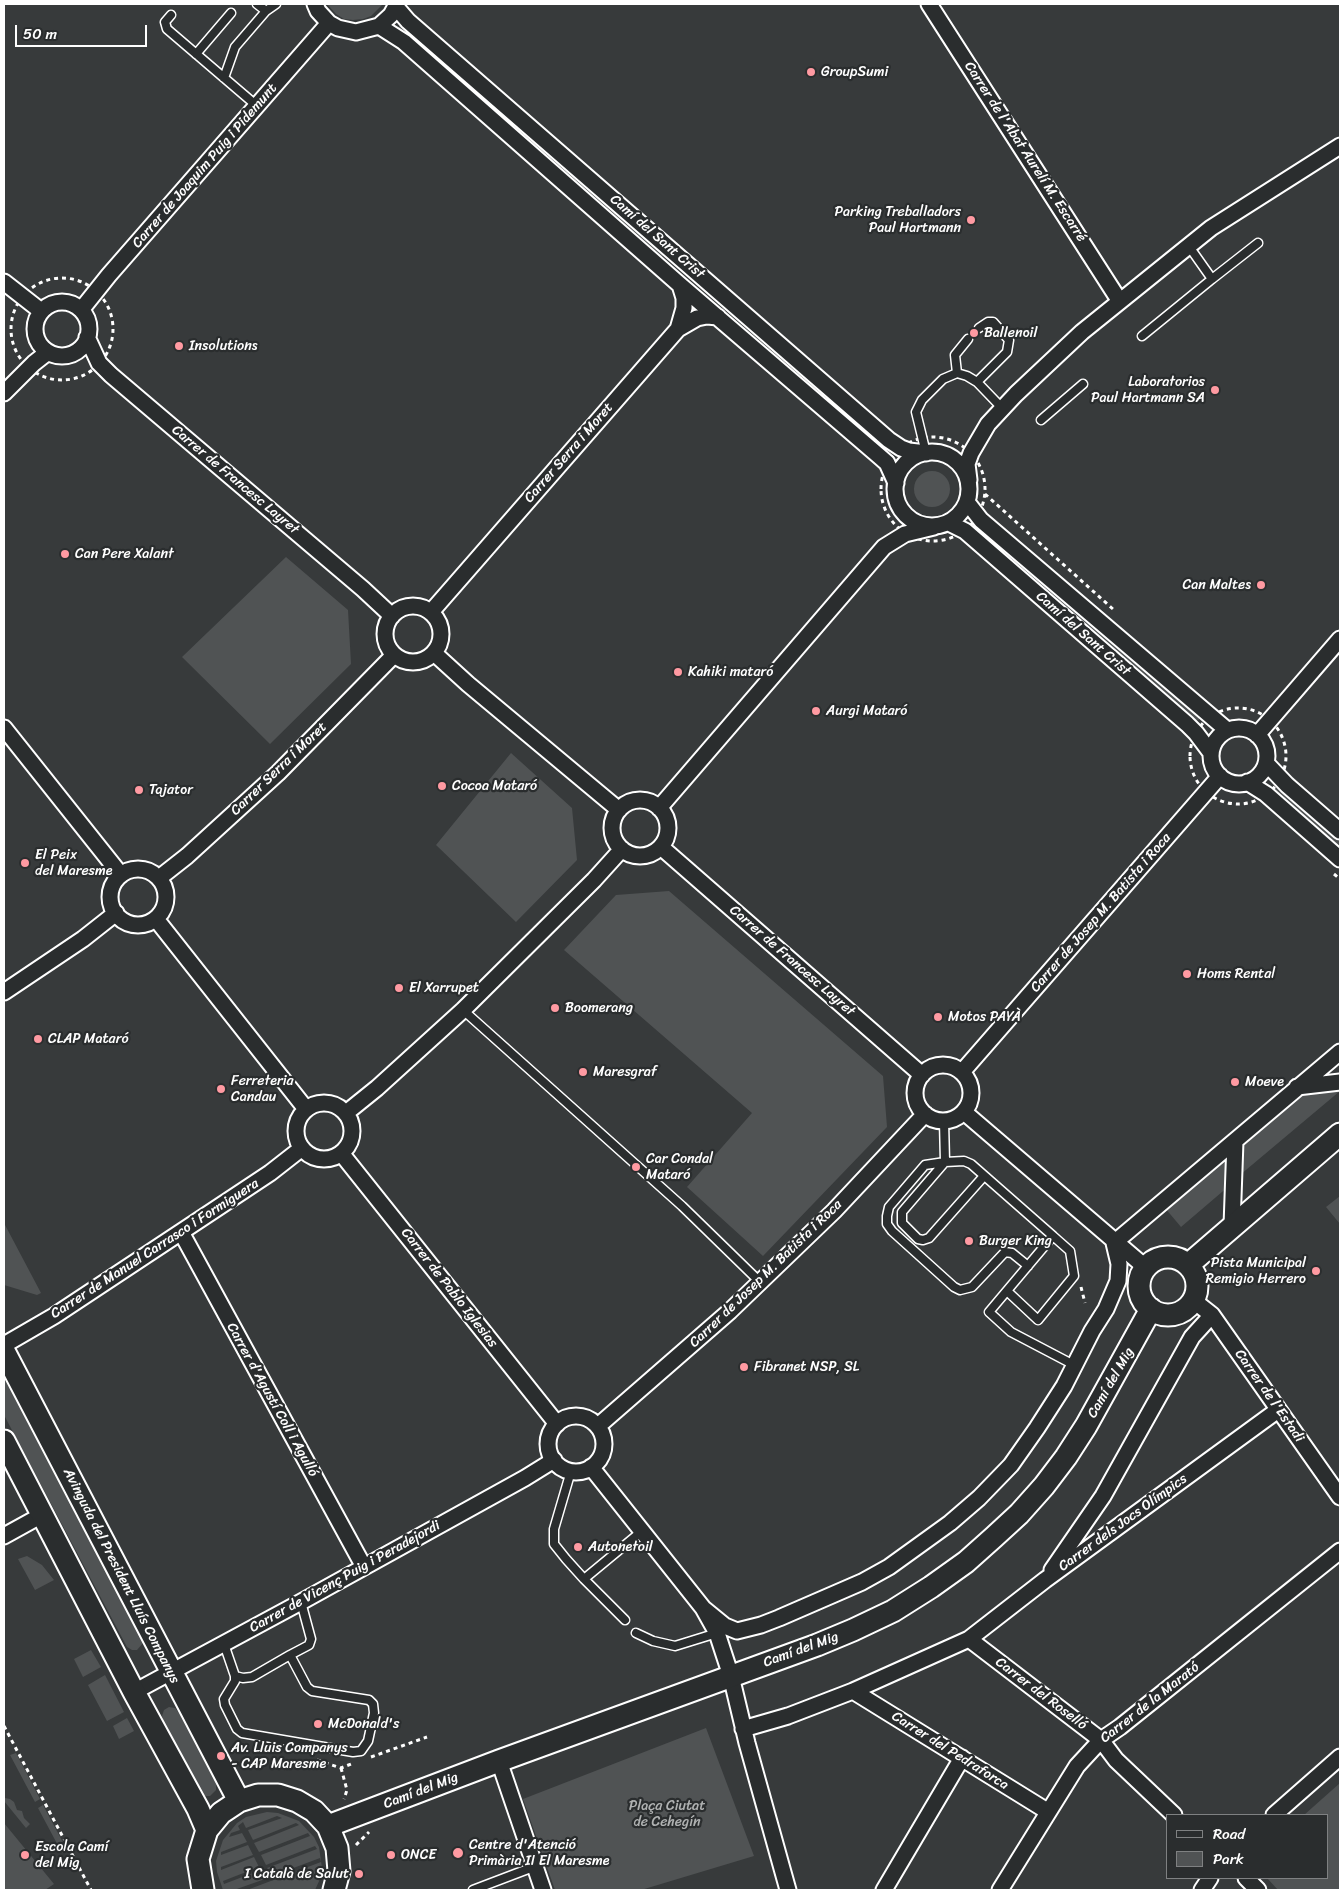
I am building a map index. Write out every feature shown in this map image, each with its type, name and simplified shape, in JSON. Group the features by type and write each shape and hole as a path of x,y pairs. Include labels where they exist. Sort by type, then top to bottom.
{"street":[{"path":"316,4 318,10 329,23 338,28 356,32 379,26 391,15 396,5"},
{"name":"Carrer de l'Abat Aurelí M. Escarré","path":"929,4 1119,300"},
{"name":"Camí del Sant Crist","path":"396,5 408,21 888,440 909,451 926,453"},
{"name":"Carrer de Joaquim Puig i Pidemunt","path":"81,310 329,23"},
{"name":"Camí del Sant Crist","path":"379,26 404,42 680,285 887,463 896,483"},
{"path":"659,808 884,547 905,534 949,523 957,518 967,502 970,491 967,464 988,424 1082,332 1119,300 1211,228 1340,146"},
{"path":"4,282 41,311"},
{"name":"Carrer Serra i Moret","path":"431,612 678,329 684,308 684,298 680,285"},
{"path":"61,302 72,304 81,310 85,315 88,326 87,337 83,345 76,352 67,355 57,355 48,352 41,346 35,335 35,323 41,311 50,305 61,302"},
{"path":"678,329 696,318 718,317"},
{"name":"Carrer de Francesc Layret","path":"87,337 99,363 392,616"},
{"path":"4,394 29,368 48,352"},
{"path":"934,527 916,523 903,512 896,494 896,483 906,463 915,456 926,453 940,453 949,456 965,470 969,480"},
{"name":"Camí del Sant Crist","path":"967,502 977,517 1227,730"},
{"name":"Camí del Sant Crist","path":"949,523 965,531 1196,732 1211,752"},
{"path":"410,606 421,607 431,612 437,619 440,628 439,645 434,653 427,658 410,662 394,655 388,646 385,636 386,626 392,616 400,609 410,606"},
{"path":"1257,735 1340,639"},
{"path":"434,653 468,684 619,810"},
{"name":"Carrer Serra i Moret","path":"159,878 187,856 278,773 394,655"},
{"path":"4,728 121,875"},
{"path":"1243,728 1257,735 1266,748 1266,763 1259,775 1247,782 1233,783 1220,776 1211,761 1211,752 1216,739 1227,730 1243,728"},
{"path":"1266,763 1280,778 1340,831"},
{"name":"Carrer de Josep M. Batista i Roca","path":"962,1072 1220,776"},
{"path":"1247,782 1266,794 1340,859"},
{"path":"643,800 659,808 664,813 668,827 661,847 652,853 642,856 631,854 622,849 613,834 614,818 619,810 626,804 643,800"},
{"name":"Carrer de Francesc Layret","path":"661,847 922,1075"},
{"path":"346,1113 377,1088 463,1010 594,880 622,849"},
{"path":"140,869 151,872 159,878 164,886 166,904 156,919 148,923 130,923 116,913 112,906 112,889 121,875 130,870 140,869"},
{"path":"4,992 83,939 116,913"},
{"path":"156,919 306,1109"},
{"path":"1114,1242 1340,1052"},
{"path":"937,1066 954,1068 962,1072 971,1091 968,1106 964,1112 952,1120 944,1121 934,1119 920,1109 916,1088 922,1075 929,1069 937,1066"},
{"path":"1297,1087 1340,1082"},
{"path":"327,1103 338,1106 346,1113 352,1130 348,1146 342,1153 325,1158 309,1154 302,1148 297,1132 300,1116 306,1109 316,1104 327,1103"},
{"path":"964,1112 1144,1267"},
{"name":"Carrer de Josep M. Batista i Roca","path":"598,1426 723,1318 834,1211 925,1114"},
{"path":"1184,1255 1193,1270 1197,1285 1193,1300 1187,1307 1172,1314 1163,1314 1143,1304 1139,1292 1144,1267 1158,1258 1184,1255 1232,1226 1340,1134"},
{"path":"1232,1226 1236,1141"},
{"name":"Carrer de Manuel Carrasco i Formiguera","path":"4,1344 54,1316 270,1173 302,1148"},
{"name":"Carrer de Pablo Iglesias","path":"342,1153 557,1424"},
{"name":"Carrer d'Agustí Coll i Agulló","path":"181,1232 364,1567"},
{"path":"591,1467 704,1608 725,1626 737,1631 761,1625 805,1608 862,1582 889,1567 950,1523 979,1498 1011,1464 1064,1386 1109,1304 1118,1281 1119,1264 1114,1242"},
{"name":"Carrer de l'Estadi","path":"1193,1300 1212,1315 1340,1497"},
{"name":"Camí del Mig","path":"328,1826 499,1761 817,1645 892,1611 931,1587 973,1556 1020,1514 1066,1458 1086,1426 1143,1304"},
{"path":"1045,1580 1103,1496 1192,1337 1212,1315"},
{"name":"Avinguda del President Lluís Companys","path":"4,1351 146,1623 167,1674 239,1801"},
{"name":"Carrer dels Jocs Olímpics","path":"969,1639 1045,1580 1278,1410"},
{"path":"578,1416 589,1419 598,1426 603,1434 603,1453 591,1467 585,1470 571,1471 554,1460 550,1453 549,1438 557,1424 567,1418 578,1416"},
{"path":"4,1441 134,1692 198,1809 207,1830"},
{"name":"Carrer de Vicenç Puig i Peradejordi","path":"134,1692 526,1478 554,1460"},
{"path":"4,1536 42,1515"},
{"name":"Carrer de la Marató","path":"1000,1890 1047,1811 1077,1766 1101,1740 1120,1727 1340,1551"},
{"path":"704,1608 717,1633 731,1676 743,1729 788,1890"},
{"path":"743,1729 788,1716 853,1690 969,1639"},
{"name":"Carrer del Roselló","path":"969,1639 1101,1740 1116,1760 1173,1814"},
{"name":"Carrer del Pedraforca","path":"853,1690 1047,1811"},
{"path":"1275,1814 1340,1757"},
{"path":"884,1890 962,1758"},
{"path":"499,1761 543,1890"},
{"path":"202,1890 198,1858 207,1830 221,1813 239,1801 258,1795 278,1795 297,1800 314,1811 328,1826 337,1848 339,1871 334,1890"},
{"path":"1202,1890 1209,1879"},
{"path":"1247,1879 1258,1890"}],"lane":[{"path":"257,4 266,11"},
{"path":"224,78 235,47 266,11 276,4"},
{"path":"196,54 231,13"},
{"path":"171,15 165,22 167,29 257,106"},
{"path":"1142,336 1258,243"},
{"path":"1188,245 1212,280"},
{"path":"977,382 1007,352 1010,340 993,322 988,322 979,328"},
{"path":"957,373 955,355 968,339"},
{"path":"926,453 916,412 922,400 943,380 957,373 967,376 977,382 1003,409"},
{"path":"1042,420 1083,384"},
{"path":"463,1010 682,1206 760,1282"},
{"path":"944,1121 946,1162 902,1212 902,1224 918,1239 929,1238 984,1176"},
{"path":"1007,1291 1038,1320 1074,1276 1070,1250 970,1164 964,1161 925,1165 889,1206 886,1216 887,1224 892,1231 954,1287 960,1290 972,1287 1005,1252 1012,1253 1028,1266"},
{"path":"1053,1236 989,1312 1011,1332 1074,1365"},
{"path":"571,1471 554,1529 554,1544 584,1579 625,1620"},
{"path":"584,1579 642,1531"},
{"path":"235,1676 242,1678 252,1677 309,1645 311,1639 301,1602"},
{"path":"636,1633 653,1641 675,1646 717,1633"},
{"path":"224,1644 235,1676 233,1687 224,1699 225,1705 237,1729 242,1733 353,1752 361,1751 368,1741 374,1713 373,1704 369,1700 312,1691 307,1687 290,1655"},
{"path":"473,1890 536,1866"}],"path":[{"path":"64,278 82,283 96,291 105,301 111,315 114,330 105,358 82,376 68,380 53,379 29,368 21,360 15,349 12,337 14,312 23,297 39,284 64,278"},
{"path":"934,437 950,440 971,454 982,472 985,494 977,517 965,531 954,537 931,542 905,534 890,520 882,502 881,482 887,463 901,448 918,440 934,437"},
{"path":"985,494 1116,611"},
{"path":"1217,704 1224,710"},
{"path":"1244,708 1262,714 1270,720 1281,734 1286,752 1286,761 1280,778 1266,794 1251,802 1239,804 1216,798 1198,782 1193,772 1190,749 1196,732 1210,717 1224,710 1244,708"},
{"path":"1143,1304 1136,1294 1136,1281 1144,1267 1154,1258 1174,1251 1184,1255"},
{"path":"1080,1284 1084,1303"},
{"path":"4,1726 91,1890"},
{"path":"341,1768 347,1790 344,1798"},
{"path":"355,1847 367,1834 374,1830"}],"green space":[{"path":"327,4 383,4 371,16 353,20 344,19 336,14"},
{"path":"400,24 404,25 664,254 663,256 658,257 397,30"},
{"path":"775,350 890,452 887,454 772,355 771,352"},
{"path":"932,471 939,472 945,476 949,482 949,496 945,502 939,506 932,507 925,506 919,502 915,496 914,489 915,482 919,476 925,472"},
{"path":"975,524 1199,715 1199,720 1194,721 972,528"},
{"path":"286,557 348,610 351,664 270,744 182,657"},
{"path":"511,753 572,808 577,860 516,922 436,845"},
{"path":"1281,787 1340,839 1340,850 1275,794 1275,788"},
{"path":"669,891 883,1076 887,1127 763,1256 687,1187 752,1113 564,950 616,895"},
{"path":"1340,1086 1340,1091 1240,1175 1242,1143 1301,1092"},
{"path":"1230,1152 1229,1186 1181,1227 1165,1208"},
{"path":"1340,1196 1340,1224 1326,1207"},
{"path":"4,1223 41,1293 37,1295 4,1285"},
{"path":"4,1375 142,1638 143,1643 137,1650 127,1647 4,1415"},
{"path":"27,1556 42,1565 54,1580 35,1590 18,1559"},
{"path":"91,1650 101,1667 83,1677 74,1659"},
{"path":"105,1675 124,1712 107,1721 88,1685"},
{"path":"169,1707 175,1708 179,1713 216,1784 216,1790 210,1796 205,1796 200,1792 164,1722 162,1716 164,1710"},
{"path":"127,1718 134,1731 119,1739 113,1726"},
{"name":"Plaça Ciutat de Cehegín","path":"706,1728 754,1856 641,1890 555,1890 523,1799"},
{"path":"16,1753 40,1799 35,1802 10,1755"},
{"path":"1340,1783 1340,1890 1278,1890 1268,1879 1329,1879 1329,1814 1305,1814"},
{"path":"4,1795 5,1798 14,1802 17,1810 22,1811 24,1818 30,1824 26,1828 4,1801"},
{"path":"43,1805 67,1850 62,1853 38,1808"},
{"path":"267,1812 278,1813 299,1821 314,1837 319,1847 322,1868 315,1890 247,1890 321,1862 320,1858 272,1876 267,1868 317,1849 315,1846 266,1865 261,1855 310,1836 308,1833 259,1852 254,1843 299,1825 296,1823 253,1840 248,1830 282,1818 277,1816 246,1828 243,1822 238,1826 240,1830 231,1833 229,1837 242,1833 247,1842 221,1852 221,1855 248,1845 253,1855 221,1867 221,1870 254,1857 259,1867 223,1881 224,1884 261,1870 265,1879 234,1890 223,1890 217,1872 216,1861 223,1840 237,1823 246,1817"},
{"path":"4,1823 54,1884 45,1890 4,1890"}],"place":[{"name":"GroupSumi","path":"811,72"},
{"name":"Parking Treballadors Paul Hartmann","path":"971,220"},
{"name":"Ballenoil","path":"974,333"},
{"name":"Insolutions","path":"179,346"},
{"name":"Laboratorios Paul Hartmann SA","path":"1215,390"},
{"name":"Can Pere Xalant","path":"65,554"},
{"name":"Can Maltes","path":"1261,585"},
{"name":"Kahiki mataró","path":"678,672"},
{"name":"Aurgi Mataró","path":"816,711"},
{"name":"Cocoa Mataró","path":"442,786"},
{"name":"Tajator","path":"139,790"},
{"name":"El Peix del Maresme","path":"25,863"},
{"name":"Homs Rental","path":"1187,974"},
{"name":"El Xarrupet","path":"399,988"},
{"name":"Boomerang","path":"555,1008"},
{"name":"Motos PAYÀ","path":"938,1017"},
{"name":"CLAP Mataró","path":"38,1039"},
{"name":"Maresgraf","path":"583,1072"},
{"name":"Moeve","path":"1235,1082"},
{"name":"Ferreteria Candau","path":"221,1089"},
{"name":"Car Condal Mataró","path":"636,1167"},
{"name":"Burger King","path":"969,1241"},
{"name":"Pista Municipal Remigio Herrero","path":"1316,1271"},
{"name":"Fibranet NSP, SL","path":"744,1367"},
{"name":"Autonetoil","path":"578,1547"},
{"name":"McDonald's","path":"318,1724"},
{"name":"Av. Lluis Companys - CAP Maresme","path":"221,1756"},
{"name":"Centre d'Atenció Primària II El Maresme","path":"458,1853"},
{"name":"Escola Camí del Mig","path":"25,1855"},
{"name":"ONCE","path":"391,1855"},
{"name":"I Català de Salut","path":"359,1874"}]}
